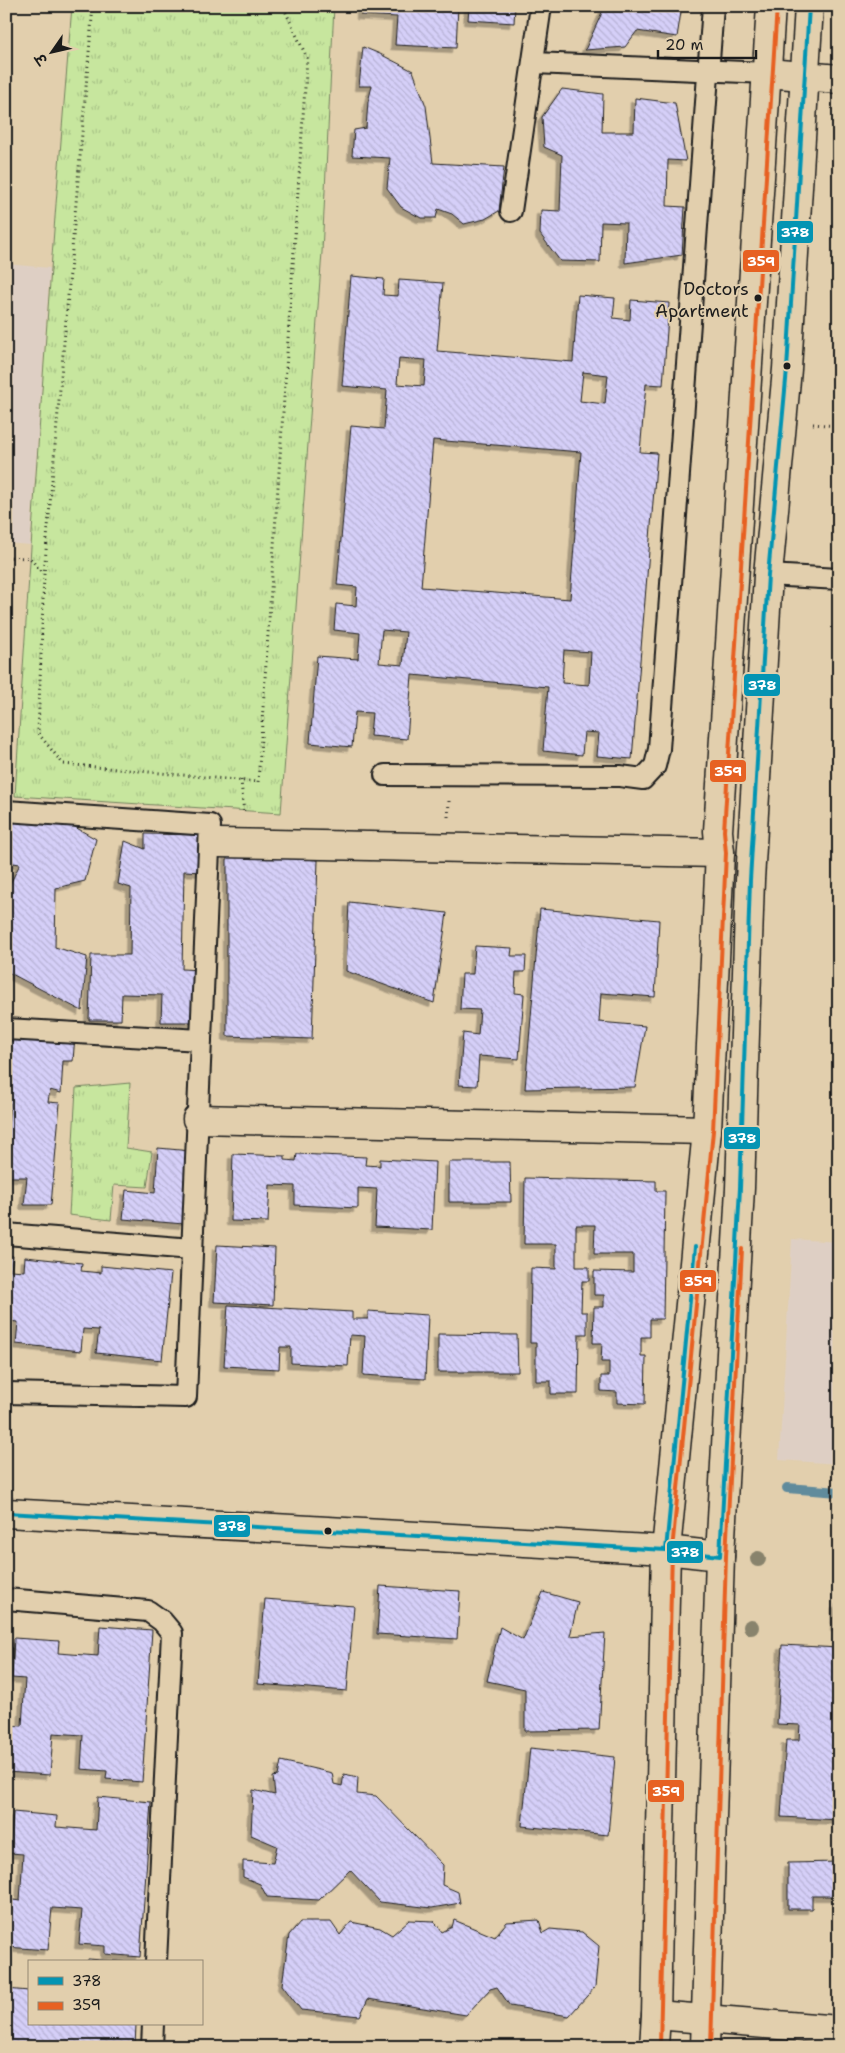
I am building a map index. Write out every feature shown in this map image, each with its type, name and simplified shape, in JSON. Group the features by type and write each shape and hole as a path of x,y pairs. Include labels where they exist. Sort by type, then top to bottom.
{"street":[{"path":"654,2047 666,1550 707,1130 720,853 718,831 771,6"},
{"path":"705,2047 720,1556 740,1188 750,880 768,575 787,369 809,6"},
{"path":"767,73 839,79"},
{"path":"734,573 768,575"},
{"path":"214,844 720,853"},
{"path":"198,1119 707,1130"},
{"path":"6,1513 666,1550 720,1556"},
{"path":"656,2014 839,2030"}],"lane":[{"path":"511,212 541,6"},
{"path":"385,776 620,776 643,779 655,766 659,739 713,6"},
{"path":"534,63 767,73"},
{"path":"768,575 839,580"},
{"path":"6,811 210,826 214,844 201,1040 186,1397 6,1393"},
{"path":"6,1030 201,1040"},
{"path":"6,1234 192,1248"},
{"path":"6,1599 148,1611 162,1620 172,1633 156,1960"},
{"path":"152,2047 153,2026"}],"path":[{"path":"93,6 44,574 38,733 62,764 258,782 307,58 283,6"},
{"path":"6,557 30,558 44,574"},
{"path":"447,848 449,776"}],"shaded area":[{"path":"6,264 50,268 30,545 6,543"},
{"path":"792,1239 839,1242 839,1464 779,1460"}],"green space":[{"path":"72,6 334,6 322,252 281,813 15,796 41,401"},
{"path":"130,1083 126,1148 152,1152 147,1187 114,1185 111,1220 69,1215 76,1088"}],"building":[{"path":"361,6 458,6 456,48 395,45 397,17 361,15"},
{"path":"469,6 515,6 514,23 468,20"},
{"path":"605,6 682,6 677,37 637,31 625,47 585,50"},
{"path":"363,47 413,71 426,106 433,163 504,167 499,211 485,219 464,224 452,214 438,209 436,218 421,218 401,207 387,188 390,158 352,156 354,130 366,128 368,102 372,86 359,86"},
{"path":"562,89 603,94 602,132 634,132 635,98 675,103 686,161 668,160 667,206 685,207 682,255 625,263 626,223 601,222 600,262 560,261 540,234 541,210 560,211 562,155 544,147 542,117"},
{"path":"351,276 384,279 383,295 398,296 399,280 443,283 437,351 573,362 578,295 615,298 613,318 630,320 631,300 669,303 663,385 646,384 640,452 657,453 632,759 597,756 599,733 584,732 582,755 543,751 548,687 412,675 407,739 370,736 372,713 355,712 352,747 310,743 317,656 358,659 360,633 334,630 336,604 356,606 357,587 337,585 351,426 384,429 387,390 342,386","holes":["399,358 426,360 424,386 397,384","583,372 608,375 605,404 580,401","433,440 581,452 570,599 421,587","382,630 406,632 403,665 379,663","564,650 591,652 589,685 562,683"]},
{"path":"6,817 59,818 96,839 85,881 56,888 55,947 87,957 82,1011 6,971 6,892 20,864 6,862"},
{"path":"145,834 204,835 203,872 184,871 182,969 201,970 200,1022 161,1022 162,995 122,994 121,1020 89,1020 91,955 130,955 131,888 118,884 125,841 145,849"},
{"path":"227,854 318,860 312,1039 227,1036"},
{"path":"349,902 447,913 434,1003 346,971"},
{"path":"540,909 659,920 655,997 601,993 599,1022 645,1026 635,1087 525,1089"},
{"path":"475,946 512,948 511,956 526,956 525,972 516,972 515,993 524,994 519,1059 479,1056 477,1086 459,1085 463,1033 478,1035 480,1010 460,1009 462,974 473,974"},
{"path":"18,1030 75,1035 73,1061 63,1061 61,1093 50,1090 48,1102 60,1103 51,1205 24,1205 27,1177 10,1177 6,1192 6,1154 10,1103 6,1102 6,1040 13,1041"},
{"path":"158,1148 191,1151 184,1224 123,1219 126,1190 155,1193"},
{"path":"233,1154 285,1156 285,1160 296,1161 297,1154 366,1157 365,1165 380,1166 380,1159 435,1162 432,1230 375,1227 377,1189 358,1188 358,1208 295,1205 295,1186 270,1185 268,1222 231,1221"},
{"path":"449,1162 510,1162 511,1202 449,1202"},
{"path":"525,1178 656,1181 656,1191 665,1191 663,1319 650,1319 650,1337 641,1337 641,1356 646,1356 645,1404 617,1403 617,1392 601,1391 601,1376 609,1376 609,1362 601,1362 602,1343 593,1343 594,1307 604,1307 604,1295 594,1295 594,1271 633,1272 633,1254 594,1254 595,1225 576,1225 576,1267 589,1267 589,1281 582,1281 581,1312 587,1312 587,1334 579,1334 578,1394 551,1394 551,1381 536,1381 536,1343 530,1343 531,1268 556,1269 556,1244 524,1244"},
{"path":"217,1245 275,1248 273,1305 214,1302"},
{"path":"6,1255 13,1256 11,1270 24,1271 25,1257 82,1263 81,1271 101,1273 101,1266 171,1273 162,1360 96,1353 99,1330 83,1329 81,1351 16,1344 18,1322 8,1321 6,1335"},
{"path":"228,1305 352,1312 352,1319 368,1319 368,1311 428,1315 425,1379 363,1375 365,1336 350,1335 348,1366 291,1363 291,1347 280,1347 279,1369 224,1366"},
{"path":"438,1334 517,1335 518,1372 438,1372"},
{"path":"380,1586 460,1591 457,1639 377,1634"},
{"path":"543,1592 578,1602 570,1636 605,1633 599,1730 525,1731 525,1689 487,1681 500,1627 523,1640"},
{"path":"265,1599 354,1606 347,1691 258,1684"},
{"path":"836,1604 839,1604 839,1627 835,1627"},
{"path":"100,1626 152,1630 142,1782 106,1779 107,1771 81,1769 83,1735 53,1733 50,1775 6,1772 6,1725 22,1726 25,1679 12,1678 14,1638 59,1641 58,1653 98,1656"},
{"path":"782,1645 839,1648 839,1820 781,1817 786,1740 799,1740 800,1725 777,1724"},
{"path":"530,1748 615,1757 608,1835 522,1826"},
{"path":"281,1761 332,1773 334,1784 342,1786 344,1774 358,1777 357,1794 376,1796 443,1865 442,1885 458,1892 460,1903 432,1908 380,1902 350,1870 319,1900 267,1897 260,1884 243,1877 243,1861 273,1863 277,1846 251,1835 253,1790 275,1795 273,1777 278,1776"},
{"path":"98,1797 151,1802 140,1957 105,1954 105,1946 79,1944 82,1910 52,1908 48,1950 6,1947 6,1899 20,1901 23,1854 10,1853 13,1812 57,1816 56,1827 96,1830"},
{"path":"839,1862 839,1916 838,1896 812,1896 812,1909 788,1909 788,1863"},
{"path":"409,1920 434,1921 442,1932 452,1927 454,1920 495,1937 507,1922 539,1920 543,1933 550,1929 582,1932 599,1946 595,1987 569,2016 510,2006 497,1987 490,1989 466,2015 368,1999 360,2016 301,2010 282,1985 289,1935 300,1922 331,1922 340,1935 351,1922 380,1928 392,1935"},
{"path":"6,1989 28,1991 28,2026 136,2026 135,2047 11,2047 12,2030 6,2030"}],"waterway":[{"path":"787,1488 839,1492"}],"transit line":[{"name":"359","path":"660,2047 672,1550 713,1131 726,853 724,831 777,6"},
{"name":"378","path":"6,1513 666,1550 720,1556 740,1188 750,880 768,575 787,369 809,6"},
{"name":"378","path":"666,1550 695,1247"},
{"name":"359","path":"711,2047 726,1556 742,1249"}],"place":[{"name":"Doctors Apartment","path":"758,298"}]}
